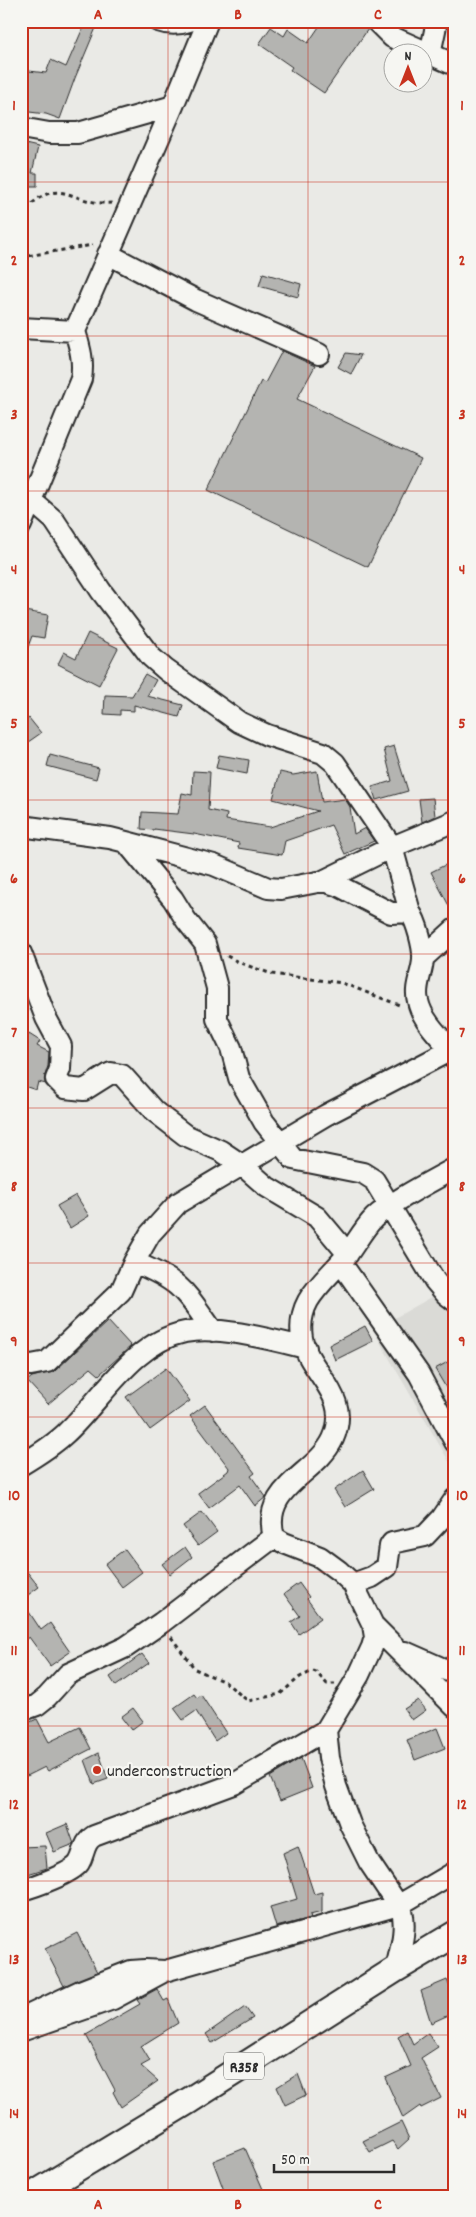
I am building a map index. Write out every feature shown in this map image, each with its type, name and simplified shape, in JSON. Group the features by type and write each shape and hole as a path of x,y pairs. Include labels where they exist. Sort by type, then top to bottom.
{"main road":[{"name":"R358","path":"31,2196 190,2100 396,1968 455,1934"}],"street":[{"path":"158,21 166,24 179,24 189,21"},
{"path":"21,525 81,379 83,360 75,331 208,21"},
{"path":"376,21 392,37 403,42"},
{"path":"433,42 437,21"},
{"path":"434,56 455,65"},
{"path":"21,128 49,133 78,133 173,106"},
{"path":"108,254 196,300 319,354"},
{"path":"21,328 75,331"},
{"path":"21,1364 31,1365 47,1362 120,1291 150,1234 178,1203 326,1115 454,1051 423,1013 418,1002 416,993 423,958 415,920 410,912 392,847 335,763 323,753 267,735 239,722 204,699 151,657 85,570 65,533 54,520 32,501"},
{"path":"21,826 126,842 214,865 268,888 290,888 323,881 392,847 455,821"},
{"path":"126,842 173,899 204,944 216,981 217,1019 219,1026 231,1048 240,1078 256,1110 267,1126 293,1159 363,1173 379,1185 435,1281 455,1301"},
{"path":"323,881 339,886 391,913 410,912"},
{"path":"423,958 455,929"},
{"path":"21,953 46,1018 61,1046 60,1069 56,1079 65,1088 79,1090 91,1086 111,1073 122,1075 154,1111 185,1135 216,1148 242,1165 268,1188 317,1217 419,1374 455,1442"},
{"path":"274,1537 271,1518 280,1496 290,1482 324,1452 333,1438 338,1419 336,1401 302,1338 302,1314 308,1300 344,1258 373,1218 455,1168"},
{"path":"134,1262 163,1274 183,1288 212,1331"},
{"path":"21,1465 64,1435 108,1384 133,1361 163,1340 185,1332 212,1331 262,1338 306,1348"},
{"path":"353,1584 372,1577 387,1567 392,1543 425,1536 442,1518 455,1499"},
{"path":"21,1890 74,1868 81,1859 85,1844 94,1836 234,1784 326,1730 359,1675 372,1647 375,1636 373,1625 353,1584 320,1558 274,1537"},
{"path":"21,1711 37,1705 68,1674 126,1647 161,1623 274,1537"},
{"path":"373,1625 455,1707"},
{"path":"396,1649 455,1674"},
{"path":"326,1730 329,1758 336,1786 350,1824 369,1862 399,1905 404,1920 396,1968"},
{"path":"21,2031 112,1999 164,1972 399,1905 455,1872"},
{"path":"21,2019 80,1991 132,1972 145,1970 164,1972"}],"path":[{"path":"21,215 41,195 50,192 60,192 104,204 113,203 127,212"},
{"path":"21,257 94,244 116,234"},
{"path":"204,944 240,963 272,974 342,983 423,1013"},
{"path":"161,1623 195,1669 224,1682 248,1701 280,1694 300,1677 313,1671 327,1684 340,1683 359,1675"}],"shaded area":[{"path":"455,1284 455,1472 373,1330"}],"building":[{"path":"86,21 98,23 60,119 46,114 21,111 21,70 46,73 51,60 66,67"},
{"path":"323,21 364,21 368,29 324,93 290,70 292,67 259,44 271,27 284,36 288,29 308,43"},
{"path":"21,143 38,147 32,173 37,173 37,186 29,186 26,197 21,196"},
{"path":"263,273 301,284 298,297 259,286"},
{"path":"282,351 315,366 297,399 421,458 368,567 208,490 261,381 265,383"},
{"path":"346,353 361,355 351,374 338,367"},
{"path":"24,611 48,615 44,638 32,636 23,660 21,659 21,628"},
{"path":"88,633 118,648 99,685 58,664 64,652 76,658"},
{"path":"145,674 156,680 147,696 183,705 179,717 134,705 134,711 120,710 120,715 104,714 105,695 132,696"},
{"path":"29,718 41,733 21,747 21,724"},
{"path":"394,746 408,791 376,800 372,787 392,781 384,749"},
{"path":"50,755 99,768 96,779 47,766"},
{"path":"219,755 249,760 247,774 216,768"},
{"path":"193,771 210,772 208,810 227,814 226,820 270,827 318,811 273,799 280,772 293,775 317,771 322,802 345,799 350,807 354,834 365,828 374,841 345,854 331,825 285,841 282,855 238,848 239,843 194,834 141,829 142,812 178,814 182,793 192,795"},
{"path":"433,798 435,816 422,822 419,799"},
{"path":"445,865 455,885 455,917 431,872"},
{"path":"29,1034 40,1041 37,1046 49,1052 45,1075 46,1084 38,1082 36,1090 21,1085 21,1047"},
{"path":"76,1195 89,1216 70,1228 57,1206"},
{"path":"108,1321 131,1346 99,1375 91,1368 48,1404 27,1381 32,1377 55,1371"},
{"path":"365,1326 373,1341 335,1360 329,1345"},
{"path":"455,1358 455,1403 435,1369"},
{"path":"166,1368 190,1401 150,1430 126,1397"},
{"path":"205,1405 255,1473 251,1476 266,1497 255,1506 240,1485 209,1508 198,1493 228,1471 229,1468 190,1416"},
{"path":"363,1470 374,1489 345,1507 334,1490"},
{"path":"202,1512 217,1532 198,1546 183,1526"},
{"path":"185,1547 192,1557 170,1574 162,1564"},
{"path":"125,1549 142,1572 122,1587 105,1564"},
{"path":"21,1564 39,1587 21,1600"},
{"path":"299,1583 309,1597 307,1599 321,1618 299,1634 291,1622 300,1616 284,1594"},
{"path":"21,1600 41,1630 50,1623 70,1652 50,1666 29,1637 21,1642"},
{"path":"142,1654 149,1663 116,1686 110,1677"},
{"path":"194,1694 197,1698 201,1695 226,1733 215,1741 196,1711 183,1720 174,1708"},
{"path":"418,1700 426,1710 412,1720 404,1709"},
{"path":"133,1708 143,1721 131,1730 121,1717"},
{"path":"37,1719 49,1742 80,1727 91,1749 48,1771 45,1767 27,1776 21,1764 21,1726"},
{"path":"437,1728 445,1748 415,1760 407,1740"},
{"name":"underconstruction","path":"99,1753 108,1779 94,1784 85,1760"},
{"path":"301,1758 312,1788 280,1801 270,1777"},
{"path":"67,1824 74,1844 54,1852 46,1833"},
{"path":"45,1846 47,1868 21,1876 21,1847"},
{"path":"298,1846 314,1894 322,1892 322,1912 310,1915 311,1918 276,1927 270,1907 297,1899 283,1853"},
{"path":"77,1933 97,1972 64,1986 45,1949"},
{"path":"447,1980 455,2000 455,2012 431,2023 421,1991"},
{"path":"157,1989 164,2001 168,1999 178,2023 141,2046 150,2061 141,2066 158,2081 121,2107 113,2092 115,2090 86,2035 140,2004 137,2000"},
{"path":"245,2007 253,2018 212,2043 206,2034"},
{"path":"407,2031 413,2044 428,2033 438,2047 421,2058 441,2098 421,2108 420,2106 403,2118 385,2078 411,2066 398,2036"},
{"path":"298,2074 306,2095 285,2105 277,2087"},
{"path":"401,2122 409,2139 398,2149 392,2141 370,2152 363,2141"},
{"path":"245,2148 266,2196 226,2196 213,2161"}],"place":[{"name":"underconstruction","path":"97,1770"}]}
